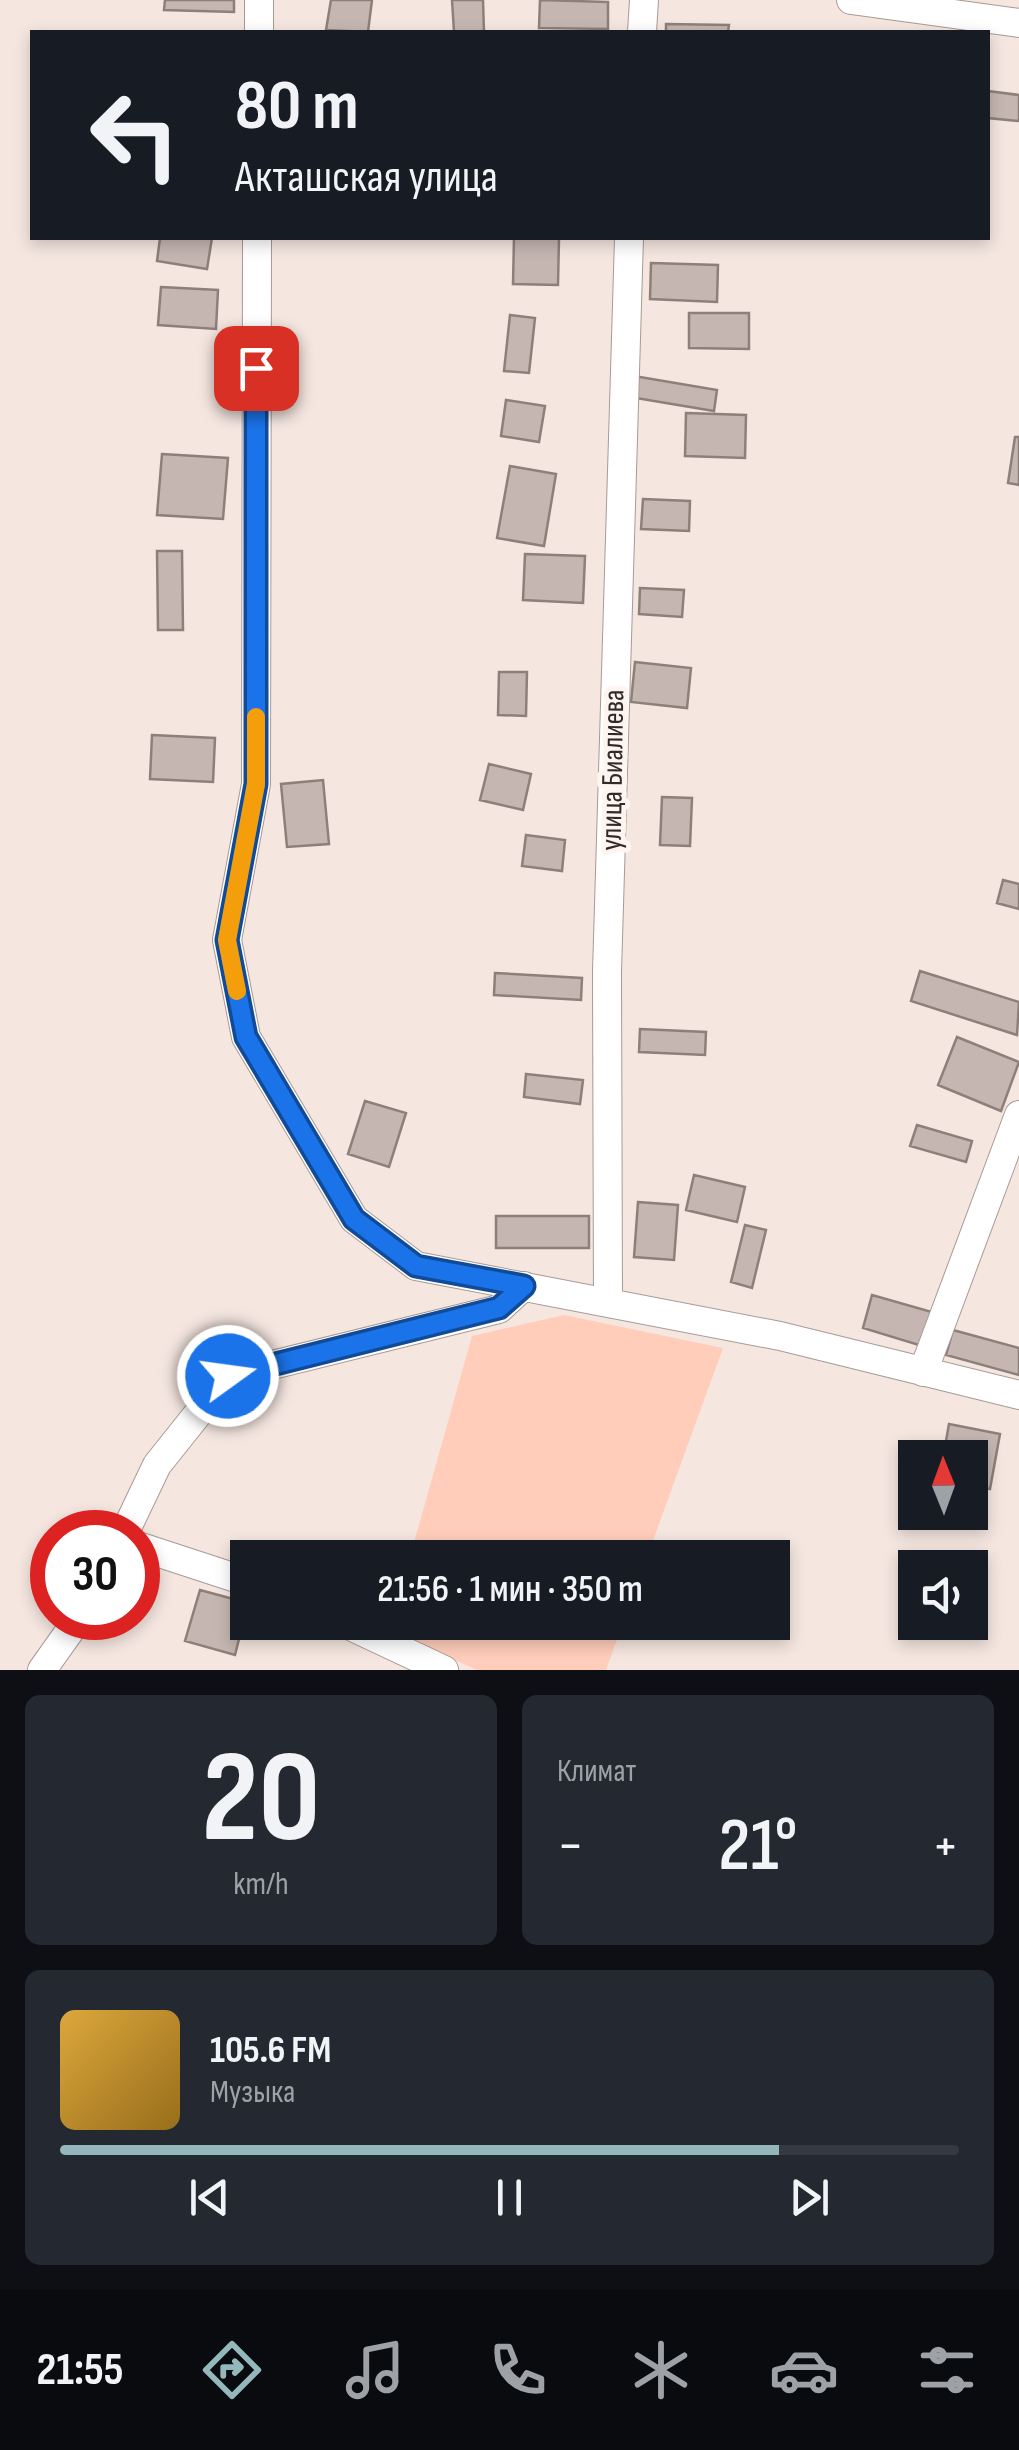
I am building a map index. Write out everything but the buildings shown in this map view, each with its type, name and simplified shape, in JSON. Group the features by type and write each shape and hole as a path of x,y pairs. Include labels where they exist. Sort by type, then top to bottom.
{"street":[{"path":"259,0 259,30"},
{"path":"642,30 644,0"},
{"path":"851,0 1019,23"},
{"path":"257,240 256,784 227,940 246,1037 354,1219 416,1266 780,1336 1019,1396"},
{"name":"улица Биалиева","path":"608,1303 607,972 628,240"},
{"path":"923,1372 1019,1115"},
{"path":"136,1510 157,1465 228,1376 499,1308 524,1286"},
{"path":"160,1553 230,1576"},
{"path":"42,1670 63,1640"},
{"path":"380,1640 444,1670"}],"shaded area":[{"path":"564,1315 723,1348 653,1540 415,1540 472,1336"},
{"path":"411,1640 617,1640 606,1670 477,1670"}],"slow traffic":[{"path":"237,991 227,940 256,784 256,717"}],"route":[{"path":"228,1376 499,1308 524,1286 416,1266 354,1219 246,1037 227,940 256,784 256,368"}]}
